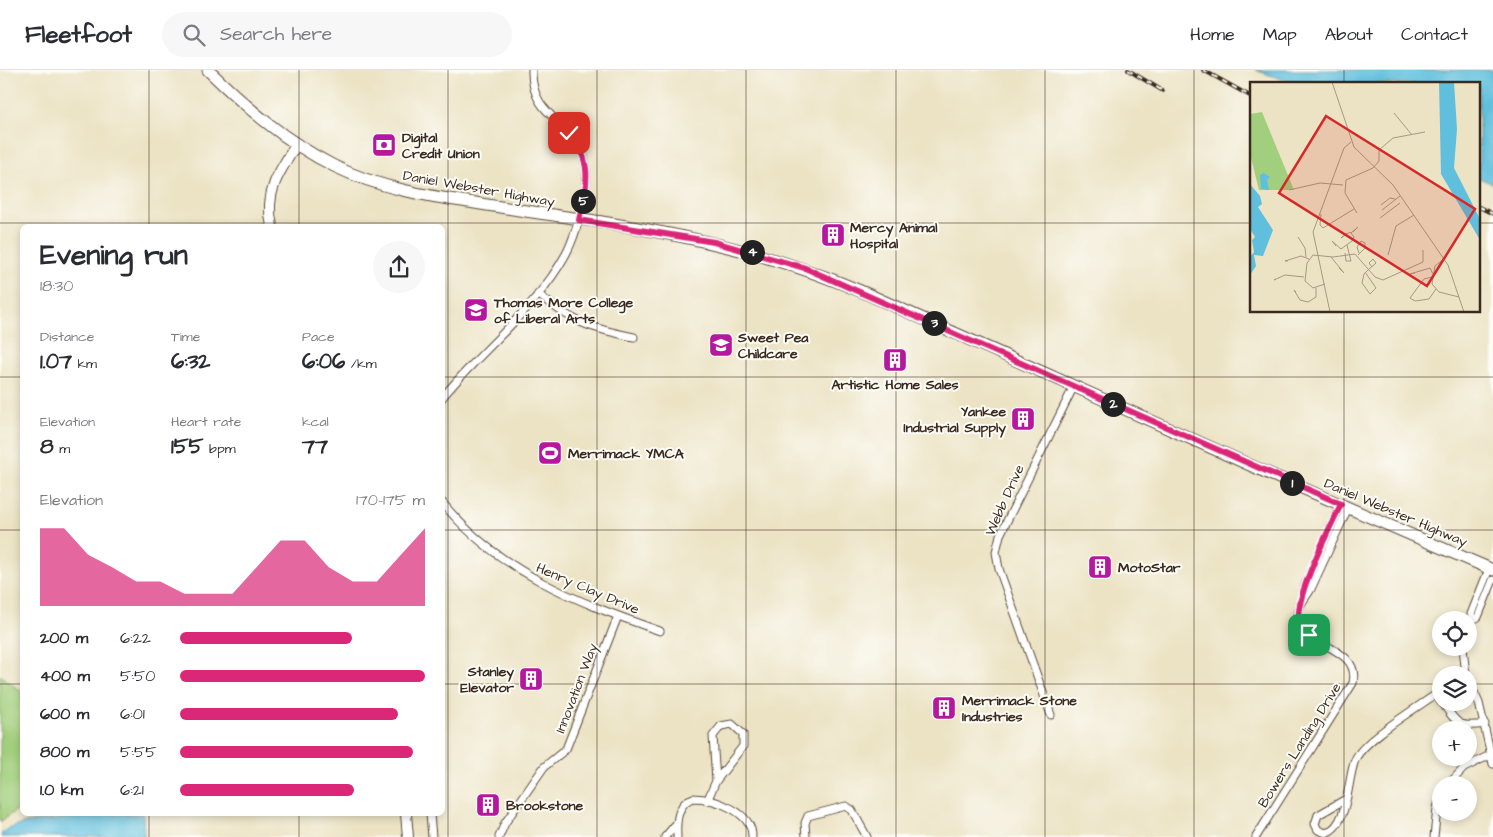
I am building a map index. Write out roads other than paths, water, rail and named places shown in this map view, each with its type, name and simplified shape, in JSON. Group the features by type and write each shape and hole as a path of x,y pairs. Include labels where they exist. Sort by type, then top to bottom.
{"main road":[{"name":"Daniel Webster Highway","path":"208,70 251,110 297,144 334,166 391,188 452,200 714,242 793,264 863,292 1491,570"}],"street":[{"path":"445,395 538,294 566,253 579,220 586,189 584,158 576,141 549,115 538,101 534,91 532,70"},
{"path":"272,224 269,206 272,187 297,144"},
{"path":"538,294 564,316 577,323 634,337"},
{"name":"Webb Drive","path":"1051,715 999,569 996,552 1006,523 1074,386"},
{"name":"Henry Clay Drive","path":"445,505 467,530 514,568 553,589 660,632"},
{"name":"Bowers Landing Drive","path":"1256,837 1347,696 1355,675 1353,668 1341,654 1314,639 1304,630 1299,617 1305,585 1345,506"},
{"path":"1471,611 1491,570"},
{"path":"1477,618 1493,580"},
{"name":"Innovation Way","path":"499,837 505,823 544,767 566,749 618,616"},
{"path":"1346,799 1318,815 1315,824 1318,830 1326,833 1336,827 1346,799 1354,762 1363,749 1432,697"},
{"path":"1477,699 1485,724 1493,764"},
{"path":"1449,711 1459,724 1467,726 1485,724"},
{"path":"707,801 716,781 743,746 743,734 732,724 721,726 713,736 716,781"},
{"path":"1456,776 1464,768 1490,755"},
{"path":"665,837 676,824 683,805 690,799 698,798 742,814 751,826 752,837"},
{"path":"806,837 805,823 808,816 846,806 852,810 866,837"},
{"path":"406,816 408,837"},
{"path":"430,816 432,837"},
{"path":"1434,837 1436,821"},
{"path":"676,824 677,837"}],"water":[{"path":"1255,70 1493,70 1493,184 1480,178 1480,82 1290,82"},
{"path":"143,816 144,837 1,837 2,833 21,824 70,817"}],"railway":[{"path":"1128,70 1163,91"},
{"path":"1203,70 1250,96"},
{"path":"1480,208 1493,214"}],"place":[{"name":"Digital Credit Union","path":"384,145"},
{"name":"Mercy Animal Hospital","path":"833,235"},
{"name":"Thomas More College of Liberal Arts","path":"476,310"},
{"name":"Sweet Pea Childcare","path":"721,345"},
{"name":"Artistic Home Sales","path":"895,360"},
{"name":"Yankee Industrial Supply","path":"1023,419"},
{"name":"Merrimack YMCA","path":"550,453"},
{"name":"MotoStar","path":"1100,567"},
{"name":"Stanley Elevator","path":"531,679"},
{"name":"Merrimack Stone Industries","path":"944,708"},
{"name":"Brookstone","path":"488,805"}]}
